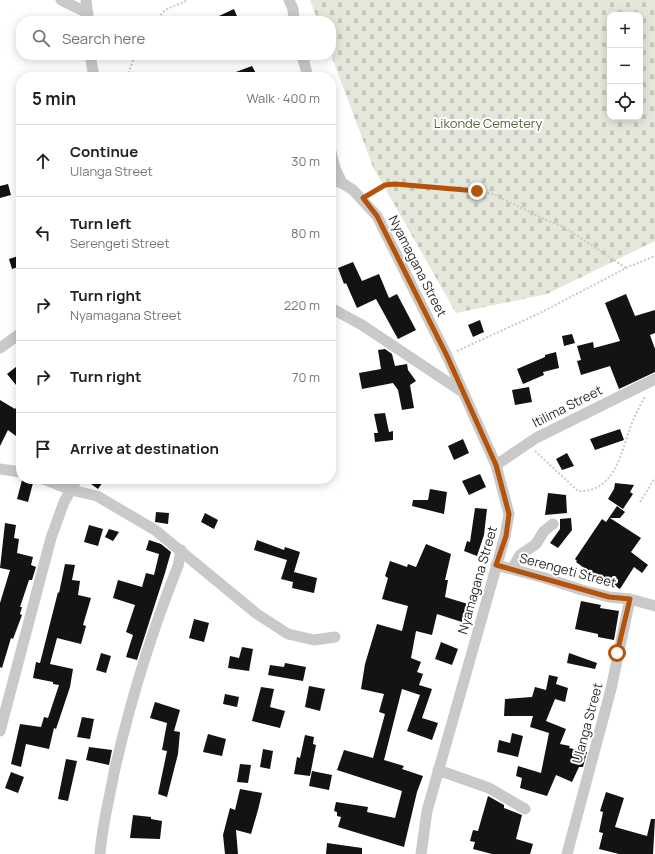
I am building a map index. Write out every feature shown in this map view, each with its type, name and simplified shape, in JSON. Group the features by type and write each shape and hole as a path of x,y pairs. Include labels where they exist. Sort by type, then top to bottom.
{"street":[{"path":"61,0 86,16"},
{"path":"86,0 88,16"},
{"path":"289,0 293,9 294,16"},
{"path":"91,60 93,72"},
{"path":"303,60 307,72"},
{"path":"336,170 342,183"},
{"name":"Nyamagana Street","path":"336,181 342,183 363,198 377,216 465,394 496,465 509,514 506,536 496,565 427,811 422,854"},
{"path":"336,311 362,325 465,394"},
{"path":"0,348 16,336"},
{"name":"Itilima Street","path":"496,465 526,444 654,380"},
{"path":"0,469 16,471"},
{"path":"55,484 71,490 97,496 155,530 257,614 288,634 314,640 334,637"},
{"path":"0,731 51,538 62,507 74,484"},
{"path":"512,569 520,555 536,544 544,530 553,524"},
{"path":"100,854 102,831 119,748 130,706 137,681 178,566 181,550"},
{"name":"Serengeti Street","path":"496,565 609,597 630,599 655,606"},
{"name":"Ulanga Street","path":"566,854 611,689 630,599"},
{"path":"438,770 489,788 524,809"}],"path":[{"path":"160,16 165,10 188,0"},
{"path":"129,72 133,60"},
{"path":"363,198 385,185 395,184 477,191 493,194 546,220 564,227 626,268"},
{"path":"447,356 540,313 626,268 655,256"},
{"path":"526,444 578,491 585,491 594,488 617,467 630,428 654,380"},
{"path":"640,502 655,478"}],"green space":[{"name":"Likonde Cemetery","path":"310,0 655,0 655,241 547,294 456,313 373,167 333,60 336,60 336,16 316,16"}],"building":[{"path":"234,9 237,16 219,16"},
{"path":"252,66 255,72 236,72"},
{"path":"8,184 11,195 0,198 0,186"},
{"path":"16,257 16,268 12,269 9,259"},
{"path":"353,262 362,281 379,274 389,298 397,294 416,330 398,339 376,299 357,308 346,283 344,284 338,268"},
{"path":"626,294 635,316 655,310 655,333 650,335 655,349 655,372 619,389 610,366 581,375 577,361 581,360 577,346 593,342 594,348 620,341 605,303"},
{"path":"480,320 484,332 473,337 468,325"},
{"path":"572,334 575,343 564,346 562,336"},
{"path":"385,349 392,354 395,366 407,364 408,370 416,381 410,385 414,408 402,410 398,390 393,383 362,389 359,373 381,369 378,350"},
{"path":"556,352 559,368 543,372 544,375 523,384 517,369 545,357 545,355"},
{"path":"16,367 16,385 7,374"},
{"path":"529,387 532,402 515,405 512,390"},
{"path":"0,400 15,409 16,408 16,436 8,430 0,446"},
{"path":"385,413 389,432 393,431 393,440 375,442 374,433 378,433 374,414"},
{"path":"620,429 624,440 595,450 590,439"},
{"path":"463,439 469,453 454,460 448,446"},
{"path":"567,453 574,466 562,470 556,459"},
{"path":"480,474 486,487 469,495 462,481"},
{"path":"615,483 634,485 630,492 633,494 623,509 608,499 614,489"},
{"path":"21,484 33,484 28,502 17,499"},
{"path":"91,484 102,484 98,489"},
{"path":"430,489 447,492 444,514 412,506 413,500 428,500"},
{"path":"548,493 566,495 567,513 545,515"},
{"path":"617,506 625,512 620,518 610,518 641,538 631,552 648,565 642,573 634,567 620,589 601,577 600,579 591,573 576,562 577,561 575,559 602,519 606,522"},
{"path":"475,508 487,509 484,535 477,556 464,551 467,541 470,542"},
{"path":"156,512 169,513 168,524 155,522"},
{"path":"205,513 218,520 214,529 201,522"},
{"path":"571,518 572,530 558,548 550,543 560,529 560,519"},
{"path":"5,523 16,525 14,538 19,539 17,553 33,557 31,565 36,567 32,580 29,580 20,607 22,607 20,614 22,615 13,639 11,638 2,668 0,667 0,603 10,570 0,568"},
{"path":"89,525 103,529 98,546 84,542"},
{"path":"109,529 119,532 113,541 105,537"},
{"path":"149,540 161,544 171,552 137,660 126,657 133,635 126,632 135,605 113,598 118,580 142,587 146,573 154,575 159,554 146,550"},
{"path":"257,540 284,550 285,547 300,552 294,572 317,578 314,593 292,588 293,582 281,579 287,560 254,550"},
{"path":"426,544 451,554 445,580 448,580 445,597 468,604 462,622 437,614 432,635 416,631 411,658 421,662 417,672 423,674 419,685 432,689 422,718 438,723 432,740 407,731 420,695 402,689 384,760 404,766 402,769 423,776 417,792 404,847 338,827 341,817 337,816 337,812 334,811 336,802 368,807 367,812 395,818 402,791 337,770 344,750 373,758 385,714 379,712 384,694 361,689 365,664 377,624 402,631 408,606 382,599 388,578 385,576 390,561 407,567 408,564 416,567"},
{"path":"65,564 75,565 72,580 80,581 78,595 91,598 83,625 86,626 81,644 57,638 50,664 73,669 70,687 56,729 54,728 49,749 26,744 21,767 11,764 20,724 41,727 44,717 48,718 59,685 53,684 53,682 33,678 36,662 40,663 58,592 59,593"},
{"path":"581,601 601,605 600,608 619,611 614,640 598,637 598,634 575,629"},
{"path":"194,619 209,623 204,642 189,638"},
{"path":"441,642 458,649 452,665 435,659"},
{"path":"242,647 253,649 249,671 228,668 230,656 239,658"},
{"path":"101,653 111,656 106,673 96,670"},
{"path":"569,653 597,663 595,669 567,663"},
{"path":"285,663 306,667 303,681 268,675 270,665 284,667"},
{"path":"549,675 558,677 556,684 568,688 565,702 555,699 546,721 566,729 560,744 570,746 569,748 587,752 583,767 579,767 572,782 556,775 547,796 520,788 522,778 516,776 518,766 541,773 549,733 530,727 533,716 504,716 505,699 532,697 535,687 546,690"},
{"path":"309,686 325,689 320,711 305,707"},
{"path":"261,687 274,689 270,707 285,711 280,728 252,721"},
{"path":"225,694 239,697 237,707 223,704"},
{"path":"155,702 180,710 174,731 180,732 178,754 167,797 158,794 167,751 162,750 167,723 150,718"},
{"path":"82,717 94,719 90,739 77,737"},
{"path":"512,733 523,736 518,757 497,752 499,740 510,743"},
{"path":"208,734 226,739 222,756 203,752"},
{"path":"305,735 314,737 313,744 316,745 310,776 294,774 297,757 300,758"},
{"path":"89,747 112,750 109,765 86,760"},
{"path":"263,749 273,751 270,769 260,767"},
{"path":"66,759 77,761 68,801 58,799"},
{"path":"240,764 251,765 248,783 237,782"},
{"path":"312,771 332,775 329,790 309,786"},
{"path":"11,772 24,777 18,793 5,788"},
{"path":"240,789 262,793 251,834 236,830 238,854 225,854 223,835 230,808 235,810"},
{"path":"606,792 624,798 615,827 647,836 651,819 655,819 653,854 619,854 599,849 603,833 599,832 603,812 600,811"},
{"path":"488,796 504,805 504,808 522,815 516,839 533,844 530,854 492,854 473,849 475,842 470,841 473,830 478,831"},
{"path":"133,815 151,817 151,819 162,821 160,839 130,838"},
{"path":"327,843 362,848 362,854 326,854"}],"route":[{"path":"477,191 395,184 385,185 375,189 363,198 377,216 447,356 496,465 509,514 506,536 496,565 609,597 630,599 617,653"}]}
